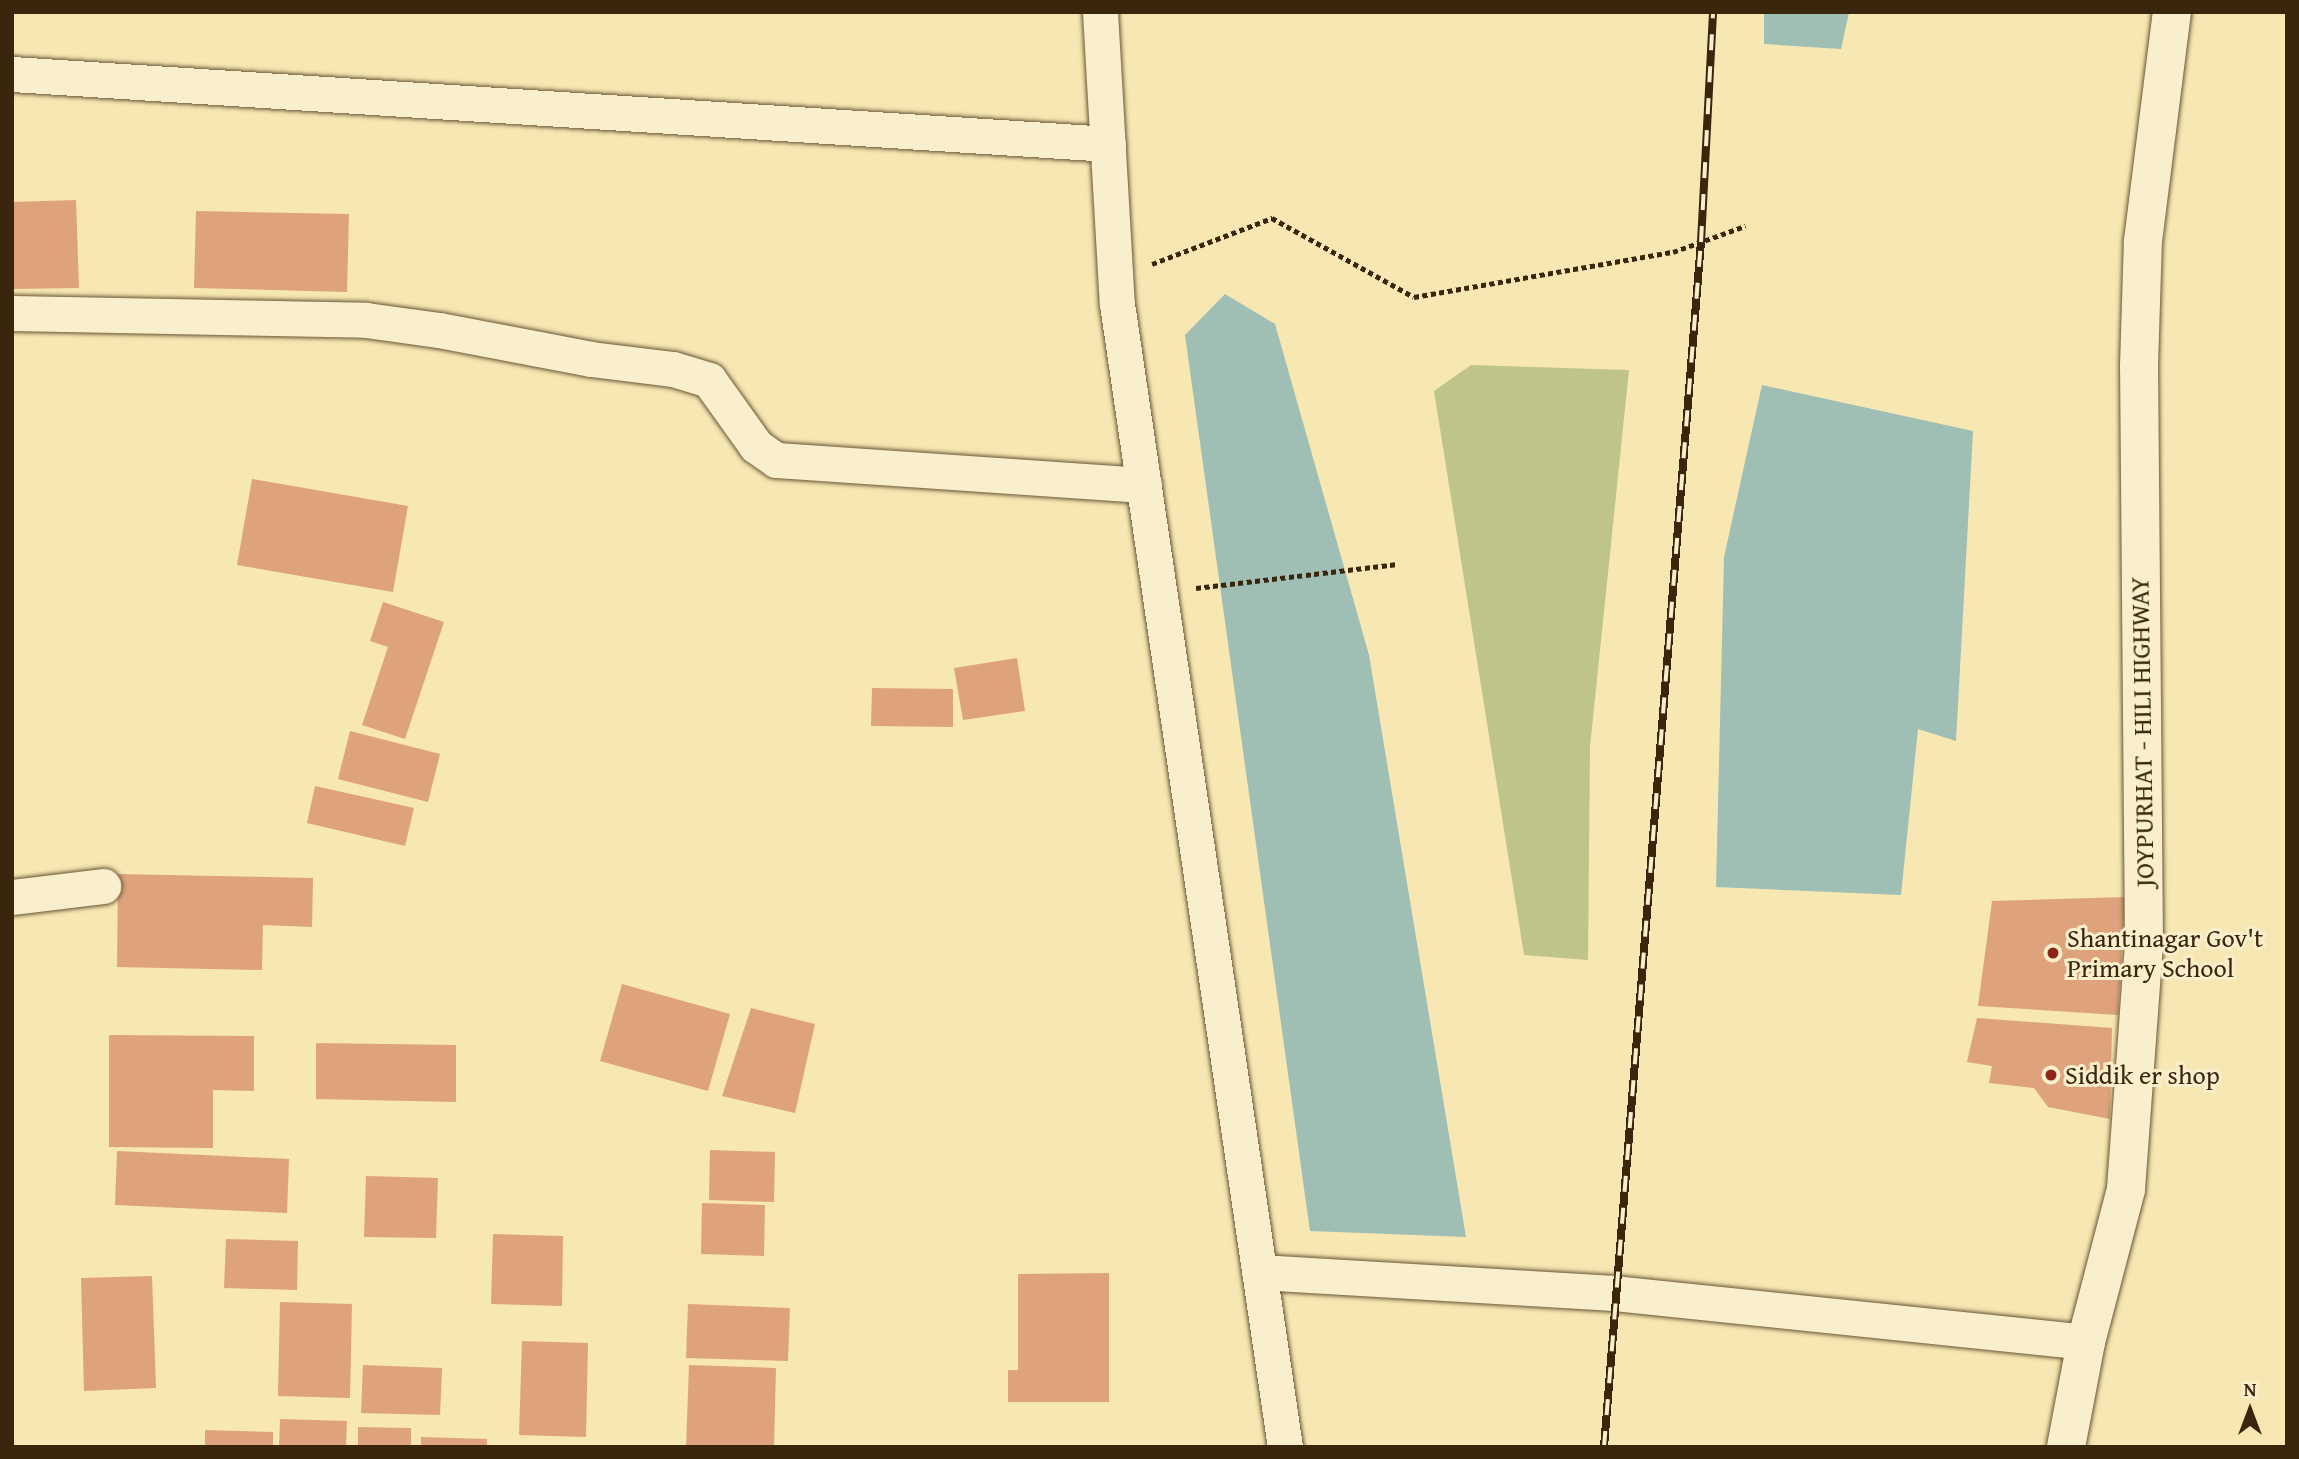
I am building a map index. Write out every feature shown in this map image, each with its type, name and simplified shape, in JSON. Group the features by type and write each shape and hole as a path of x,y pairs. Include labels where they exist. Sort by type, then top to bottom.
{"main road":[{"name":"JOYPURHAT - HILI HIGHWAY","path":"2066,1447 2086,1342 2126,1189 2144,946 2139,366 2143,241 2172,12"}],"street":[{"path":"1100,12 1115,279 1286,1447"},
{"path":"12,74 1108,144"},
{"path":"12,313 366,320 439,330 591,359 673,369 709,380 757,446 776,460 1144,485"},
{"path":"12,897 103,886"},
{"path":"1260,1272 1613,1293 2086,1342"}],"path":[{"path":"1115,279 1272,218 1414,297 1673,253 1745,226"},
{"path":"1159,592 1396,564"}],"green space":[{"path":"1471,365 1629,370 1590,747 1588,960 1524,955 1434,391"}],"water":[{"path":"1764,12 1849,12 1841,49 1764,44"},
{"path":"1225,294 1275,324 1369,655 1466,1237 1310,1231 1185,335"},
{"path":"1762,385 1973,431 1956,741 1918,729 1901,895 1716,887 1724,557"}],"building":[{"path":"76,200 79,288 12,289 12,202"},
{"path":"196,211 349,214 347,292 194,288"},
{"path":"252,479 408,506 393,592 237,565"},
{"path":"383,602 444,622 405,739 362,725 388,647 370,641"},
{"path":"1017,658 1025,711 963,720 954,668"},
{"path":"872,688 953,689 953,727 871,726"},
{"path":"350,731 440,754 428,802 338,779"},
{"path":"315,786 414,808 405,846 307,823"},
{"path":"118,874 313,878 312,927 263,925 262,970 117,967"},
{"name":"Shantinagar Gov't Primary School","path":"2125,897 2118,1015 1978,1006 1992,901"},
{"path":"622,984 730,1014 708,1091 600,1061"},
{"path":"751,1008 815,1024 795,1113 722,1096"},
{"name":"Siddik er shop","path":"1977,1018 2112,1028 2110,1119 2048,1107 2034,1088 1989,1083 1992,1066 1967,1062"},
{"path":"109,1035 254,1036 254,1091 213,1090 213,1148 109,1147"},
{"path":"316,1043 456,1045 456,1102 316,1099"},
{"path":"710,1150 775,1152 774,1202 709,1200"},
{"path":"117,1151 289,1159 287,1213 115,1205"},
{"path":"366,1176 438,1178 436,1238 364,1237"},
{"path":"702,1203 765,1205 764,1256 701,1254"},
{"path":"493,1234 563,1236 562,1306 491,1304"},
{"path":"226,1239 298,1241 297,1290 224,1288"},
{"path":"1109,1273 1109,1402 1008,1402 1008,1370 1018,1370 1018,1274"},
{"path":"152,1276 156,1388 84,1391 81,1278"},
{"path":"280,1302 352,1304 350,1398 278,1396"},
{"path":"688,1304 790,1308 788,1361 686,1358"},
{"path":"522,1341 588,1343 586,1437 519,1435"},
{"path":"363,1365 442,1368 440,1415 361,1413"},
{"path":"689,1365 776,1368 774,1447 686,1447"},
{"path":"280,1419 347,1421 346,1447 279,1447"},
{"path":"358,1427 411,1428 411,1447 358,1447"},
{"path":"205,1430 273,1432 273,1447 205,1447"},
{"path":"421,1437 487,1439 487,1447 421,1447"}],"railway":[{"path":"1604,1447 1701,242 1713,12"}],"place":[{"name":"Shantinagar Gov't Primary School","path":"2053,953"},
{"name":"Siddik er shop","path":"2051,1075"}]}
